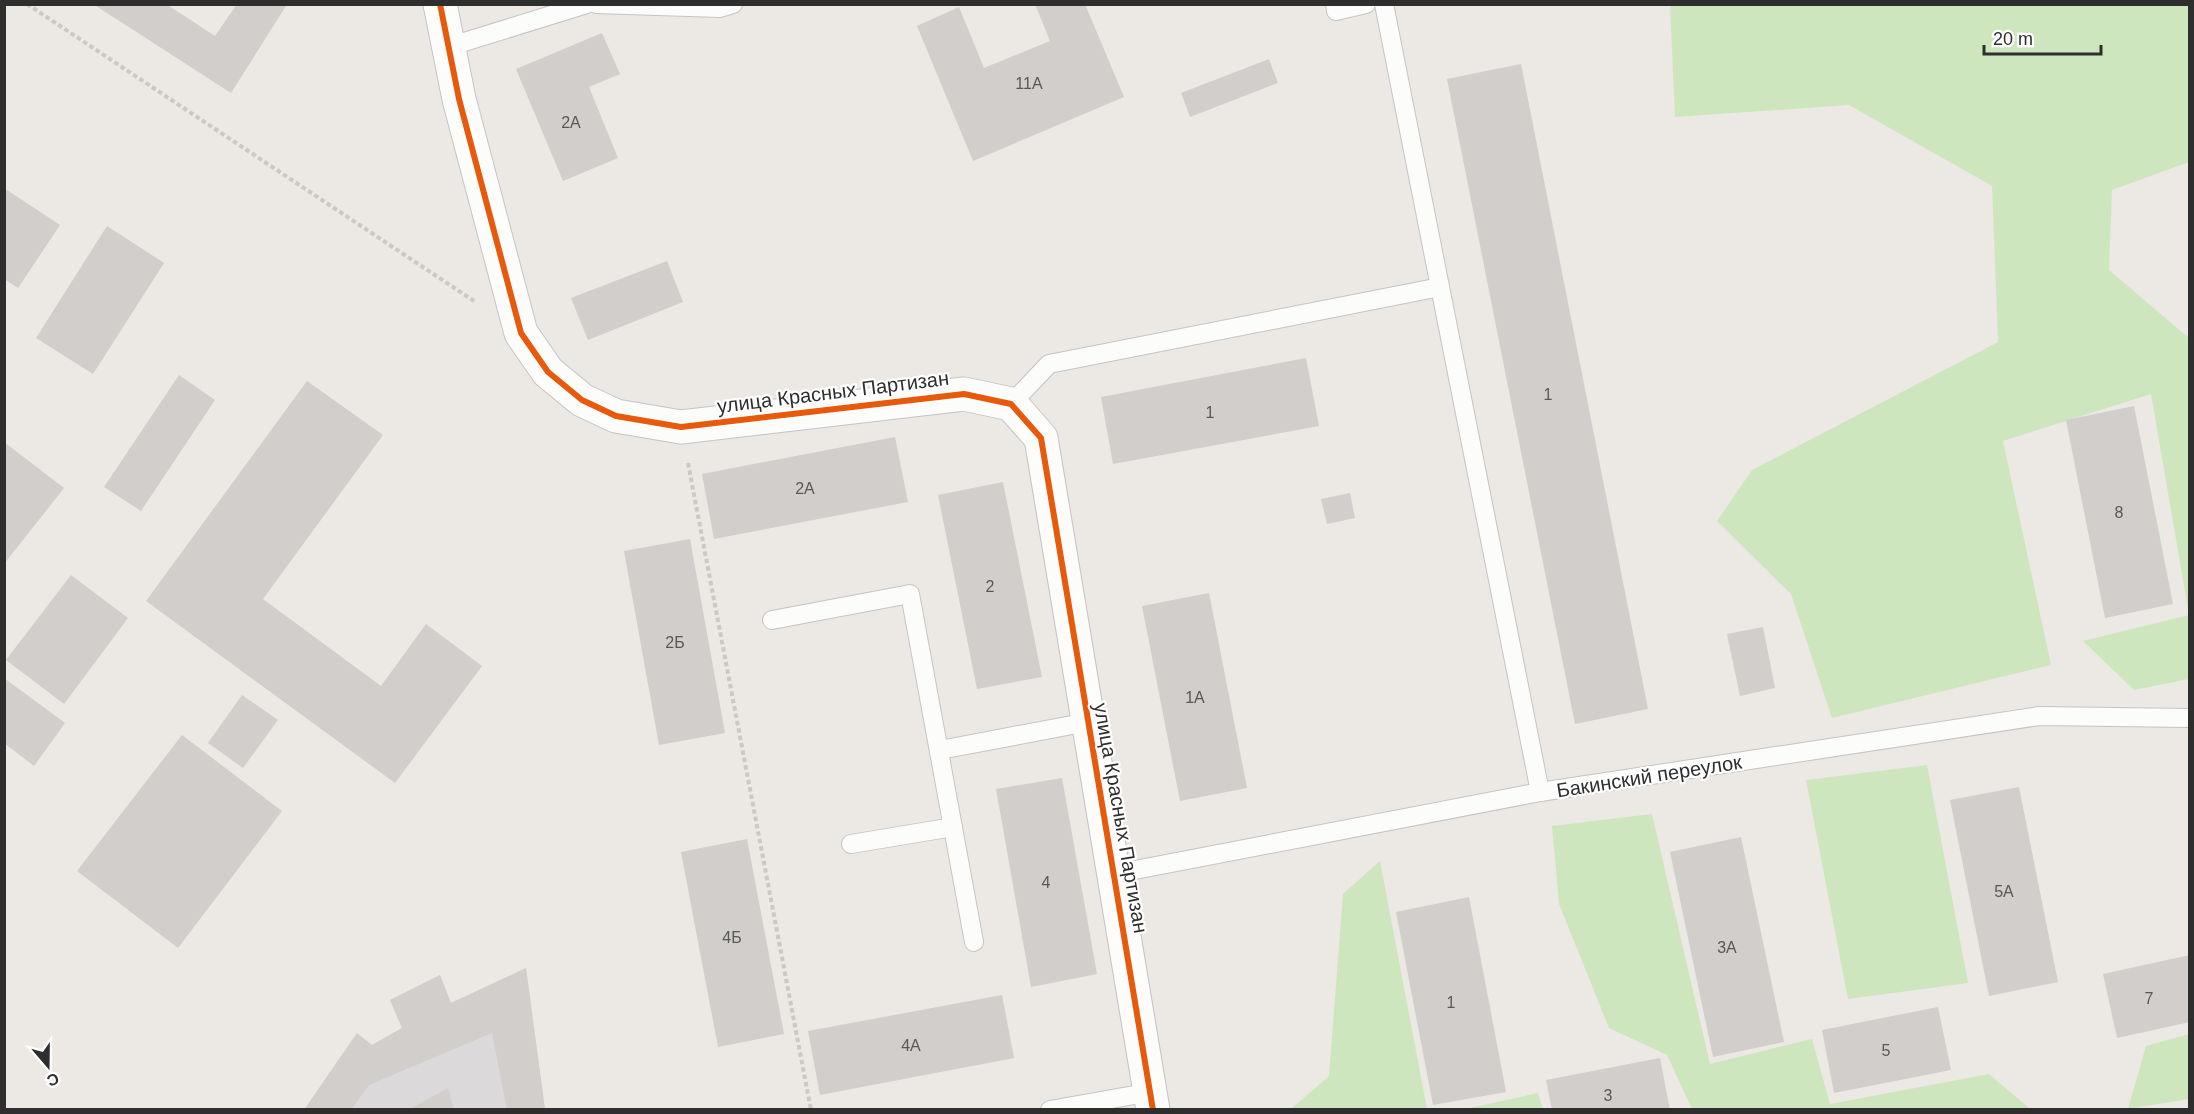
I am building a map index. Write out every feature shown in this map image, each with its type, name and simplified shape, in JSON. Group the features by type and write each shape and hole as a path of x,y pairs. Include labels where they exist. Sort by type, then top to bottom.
{"street":[{"name":"улица Красных Партизан","path":"440,4 476,167 521,333 548,372 582,400 616,416 681,427 964,394 1011,404 1041,438 1152,1101"}],"lane":[{"path":"448,47 587,4"},
{"path":"596,4 720,8 733,4"},
{"path":"1335,4 1336,10 1366,4"},
{"path":"1384,4 1540,792"},
{"path":"1011,404 1049,364 1440,287"},
{"path":"772,620 910,594 974,942"},
{"name":"Бакинский переулок","path":"1114,874 1540,792 2039,716 2190,718"},
{"path":"940,750 1088,722"},
{"path":"851,844 954,827"},
{"path":"1050,1110 1152,1101"}],"path":[{"path":"27,4 521,333"},
{"path":"681,427 811,1110"}],"shaded area":[{"path":"526,968 545,1109 304,1110 357,1033 372,1045 402,1028 390,1000 440,975 451,1003"}],"green space":[{"path":"1670,5 2189,5 2189,162 2112,190 2109,270 2189,338 2189,615 2151,394 2003,441 2051,665 1832,718 1791,594 1717,521 1752,470 1998,342 1992,186 1849,105 1675,117"},
{"path":"2189,615 2189,679 2134,690 2083,641"},
{"path":"1927,765 1968,983 1848,999 1806,780"},
{"path":"1652,814 1710,1064 1812,1039 1830,1104 1989,1074 2030,1109 1692,1109 1667,1055 1609,1028 1559,904 1552,826"},
{"path":"1380,861 1427,1109 1291,1109 1329,1076 1343,894"},
{"path":"2189,1034 2189,1099 2128,1109 2146,1046"},
{"path":"1538,1093 1543,1109 1465,1109"}],"building":[{"path":"93,4 166,4 215,36 237,4 286,6 231,93"},
{"path":"1035,4 1085,4 1124,97 973,161 917,26 959,7 984,68 1050,41"},
{"path":"602,33 620,74 589,87 618,158 563,181 516,69"},
{"path":"1269,59 1278,83 1190,117 1181,93"},
{"path":"1521,64 1648,709 1575,724 1447,79"},
{"path":"4,188 60,225 18,288 4,279"},
{"path":"107,226 164,263 93,374 36,338"},
{"path":"667,261 683,302 588,340 571,298"},
{"path":"1306,358 1319,426 1113,464 1101,397"},
{"path":"179,375 215,400 141,511 104,487"},
{"path":"307,381 383,435 263,599 381,686 426,624 482,666 395,783 146,601"},
{"path":"2134,406 2173,604 2105,618 2066,420"},
{"path":"895,437 908,502 714,539 702,474"},
{"path":"4,442 64,488 4,564"},
{"path":"1003,482 1042,677 977,689 938,495"},
{"path":"1350,493 1355,518 1327,524 1321,499"},
{"path":"690,539 725,733 659,745 624,551"},
{"path":"71,575 128,618 64,704 6,660"},
{"path":"1209,593 1247,788 1180,801 1142,606"},
{"path":"1763,627 1775,688 1740,696 1727,634"},
{"path":"4,678 65,723 34,766 4,743"},
{"path":"242,695 278,720 243,768 208,743"},
{"path":"182,735 282,811 178,948 77,871"},
{"path":"1062,778 1097,974 1031,987 996,789"},
{"path":"2019,787 2058,982 1989,996 1950,800"},
{"path":"1741,837 1784,1042 1713,1057 1670,852"},
{"path":"747,839 784,1034 718,1047 681,852"},
{"path":"1469,897 1506,1092 1433,1105 1396,912"},
{"path":"2190,955 2190,1022 2117,1038 2103,974"},
{"path":"526,968 545,1110 507,1110 492,1033 369,1085 351,1110 304,1110 357,1033 372,1045 402,1028 390,1000 440,975 451,1003"},
{"path":"1002,995 1014,1058 820,1095 808,1031"},
{"path":"1938,1007 1951,1070 1834,1093 1822,1030"},
{"path":"1660,1058 1670,1110 1552,1110 1546,1080"},
{"path":"448,1088 454,1110 408,1110"}],"cycle path":[{"path":"440,4 459,99 521,333 548,372 582,400 616,416 681,427 964,394 1011,404 1041,438 1153,1110"}]}
